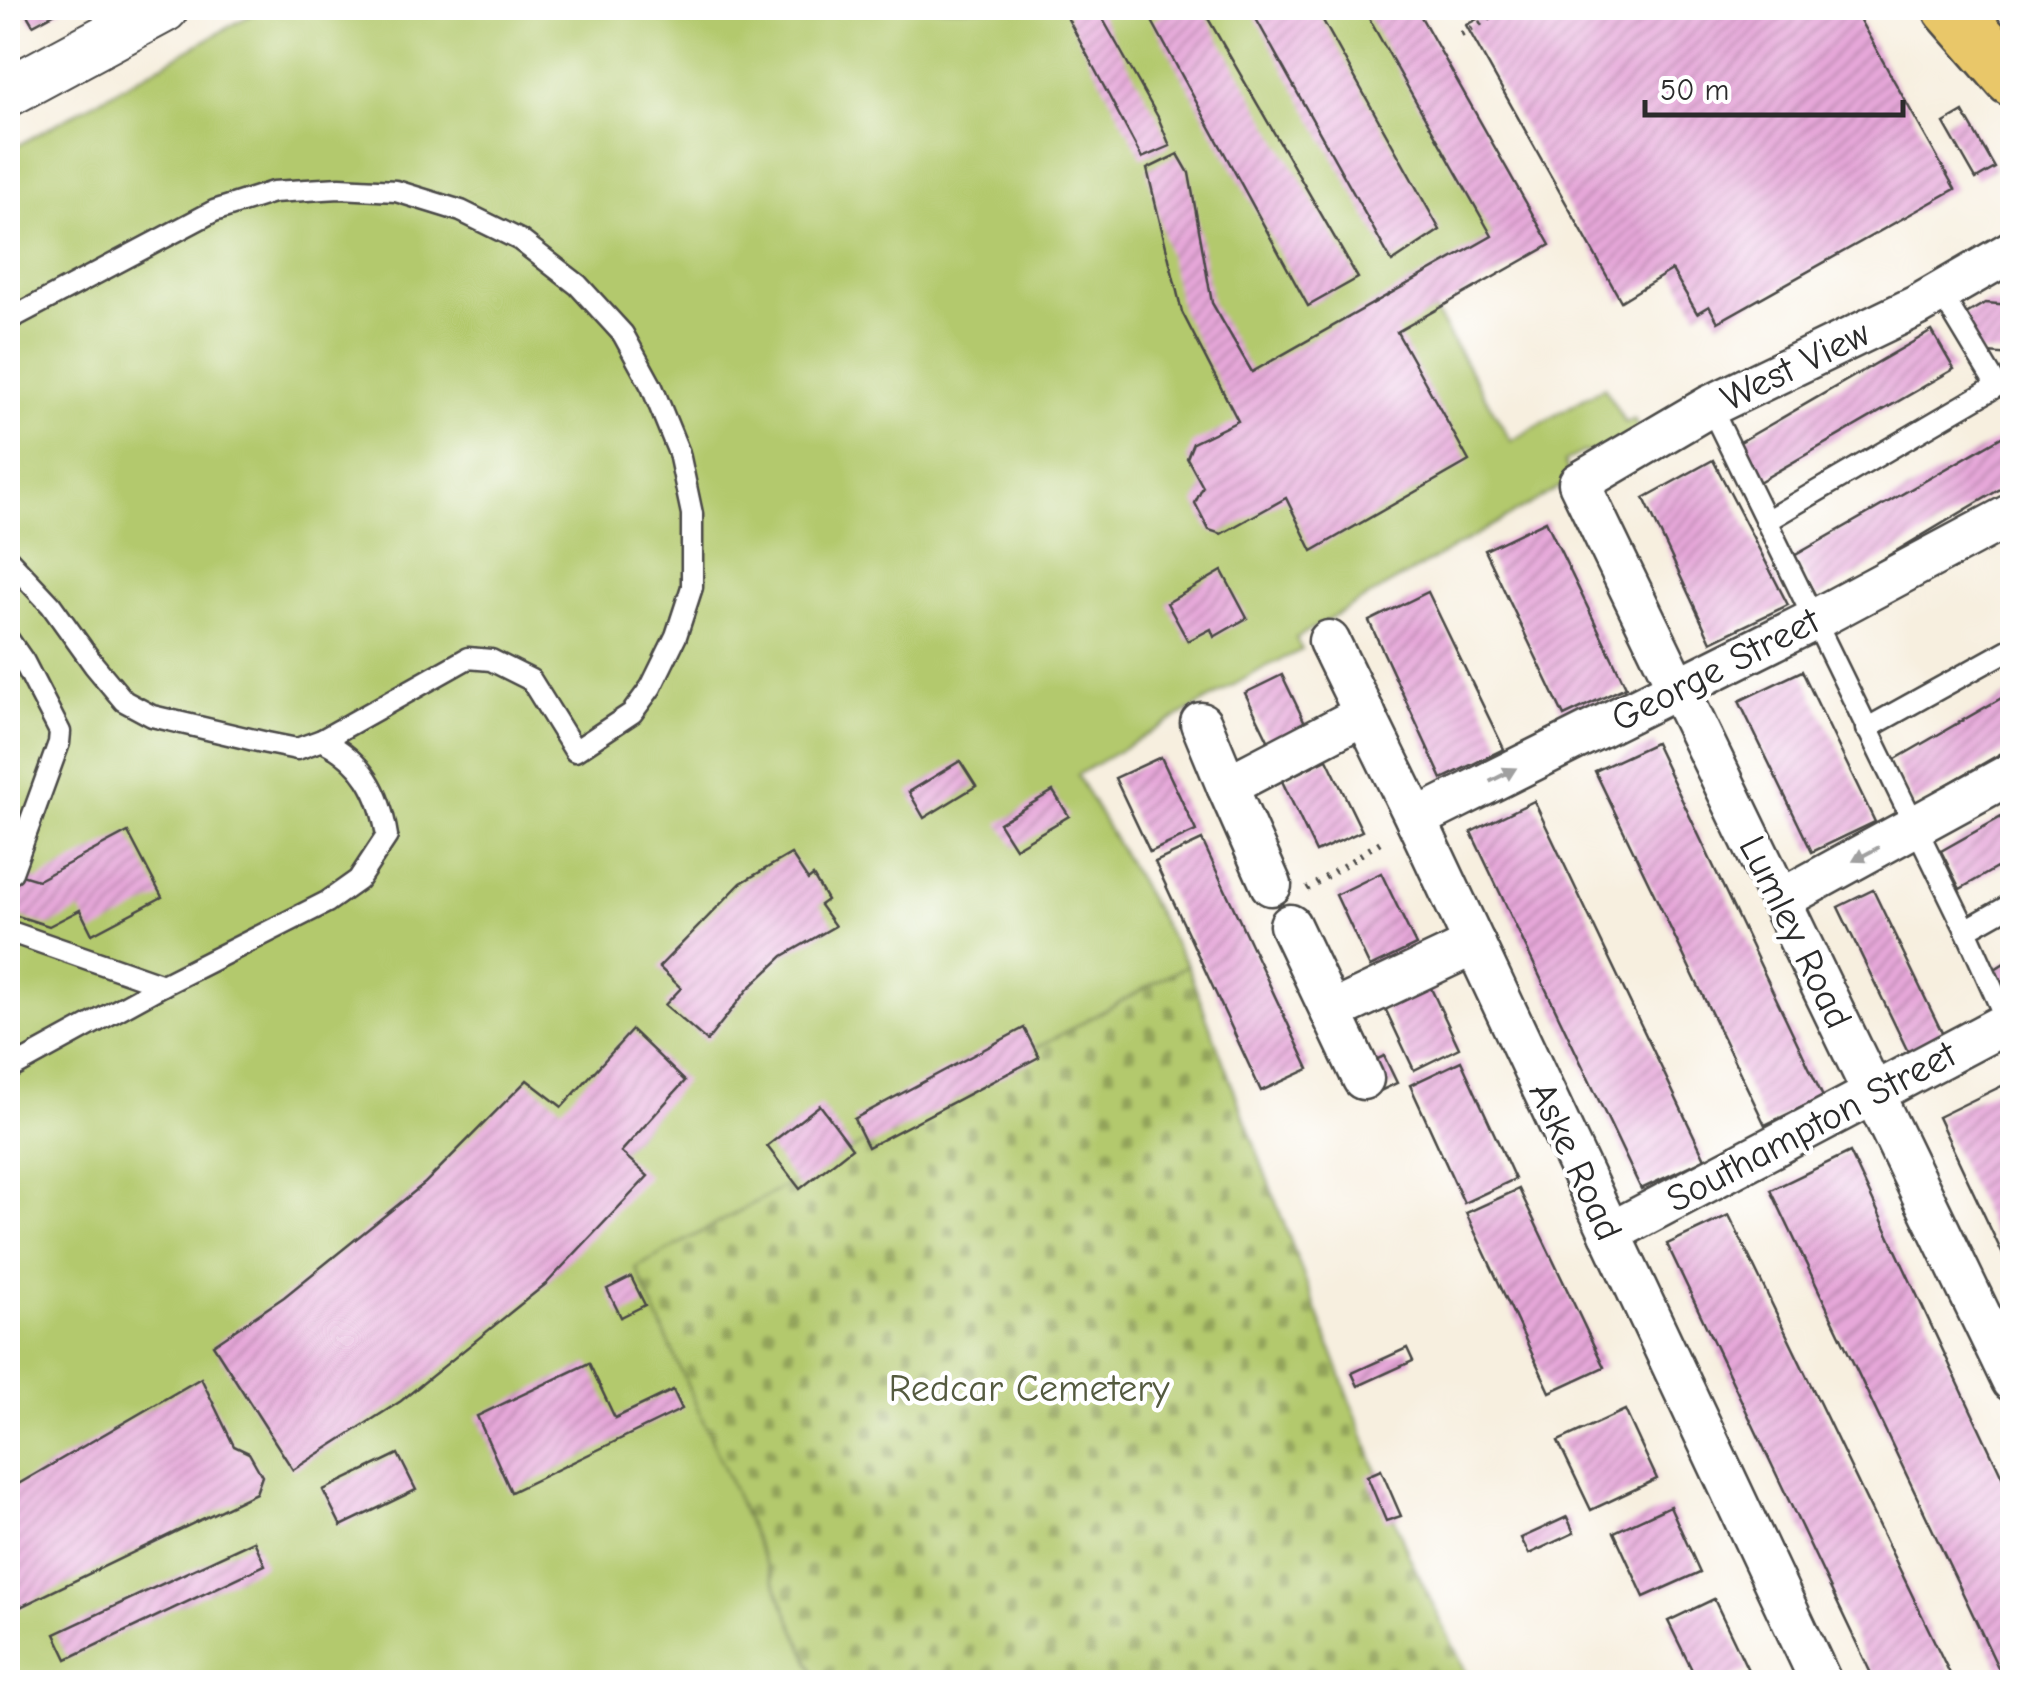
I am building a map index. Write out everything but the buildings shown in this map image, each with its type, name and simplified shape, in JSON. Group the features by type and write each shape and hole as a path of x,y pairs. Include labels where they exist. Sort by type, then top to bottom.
{"main road":[{"path":"1951,8 2005,55"}],"street":[{"path":"8,92 164,8"},
{"name":"West View","path":"1578,484 1710,406 1941,293 2012,251"},
{"name":"Lumley Road","path":"1578,484 1873,1093 1996,1306 2012,1381"},
{"name":"George Street","path":"1416,819 1814,620 2012,514"},
{"name":"Aske Road","path":"1329,641 1821,1682"},
{"path":"1227,786 1365,714"},
{"path":"1201,724 1227,786 1286,902 1363,1079"},
{"path":"1780,900 2012,773"},
{"path":"1331,1012 1474,944"},
{"name":"Southampton Street","path":"1610,1233 1873,1093 2011,1025"}],"lane":[{"path":"8,320 214,211 274,192 340,188 396,191 461,212 520,240 578,285 623,334 652,387 679,452 692,514 692,587 676,636 652,687 632,714 576,750 531,680 490,660 468,658 322,740 297,749 152,716 124,701 51,605 8,558"},
{"path":"1766,521 1997,386 1941,293"},
{"path":"1710,406 2011,1025"},
{"path":"8,638 60,732 60,742 12,872"},
{"path":"1866,729 2012,648"},
{"path":"8,1070 326,902 358,880 388,836 382,807 366,776 338,748 322,740"},
{"path":"1966,930 2012,904"},
{"path":"8,932 164,985"}],"path":[{"path":"1461,34 1508,8"},
{"path":"1286,902 1416,819"}],"green space":[{"path":"263,8 1390,8 1525,249 1430,303 1511,441 1604,387 1625,423 1634,419 1643,437 1615,453 1583,452 1564,462 1572,480 1296,638 1302,650 1267,666 1077,775 1187,965 636,1268 818,1682 8,1682 8,151"},
{"name":"Redcar Cemetery","path":"1187,965 1408,1554 1471,1682 818,1682 635,1268"}]}
